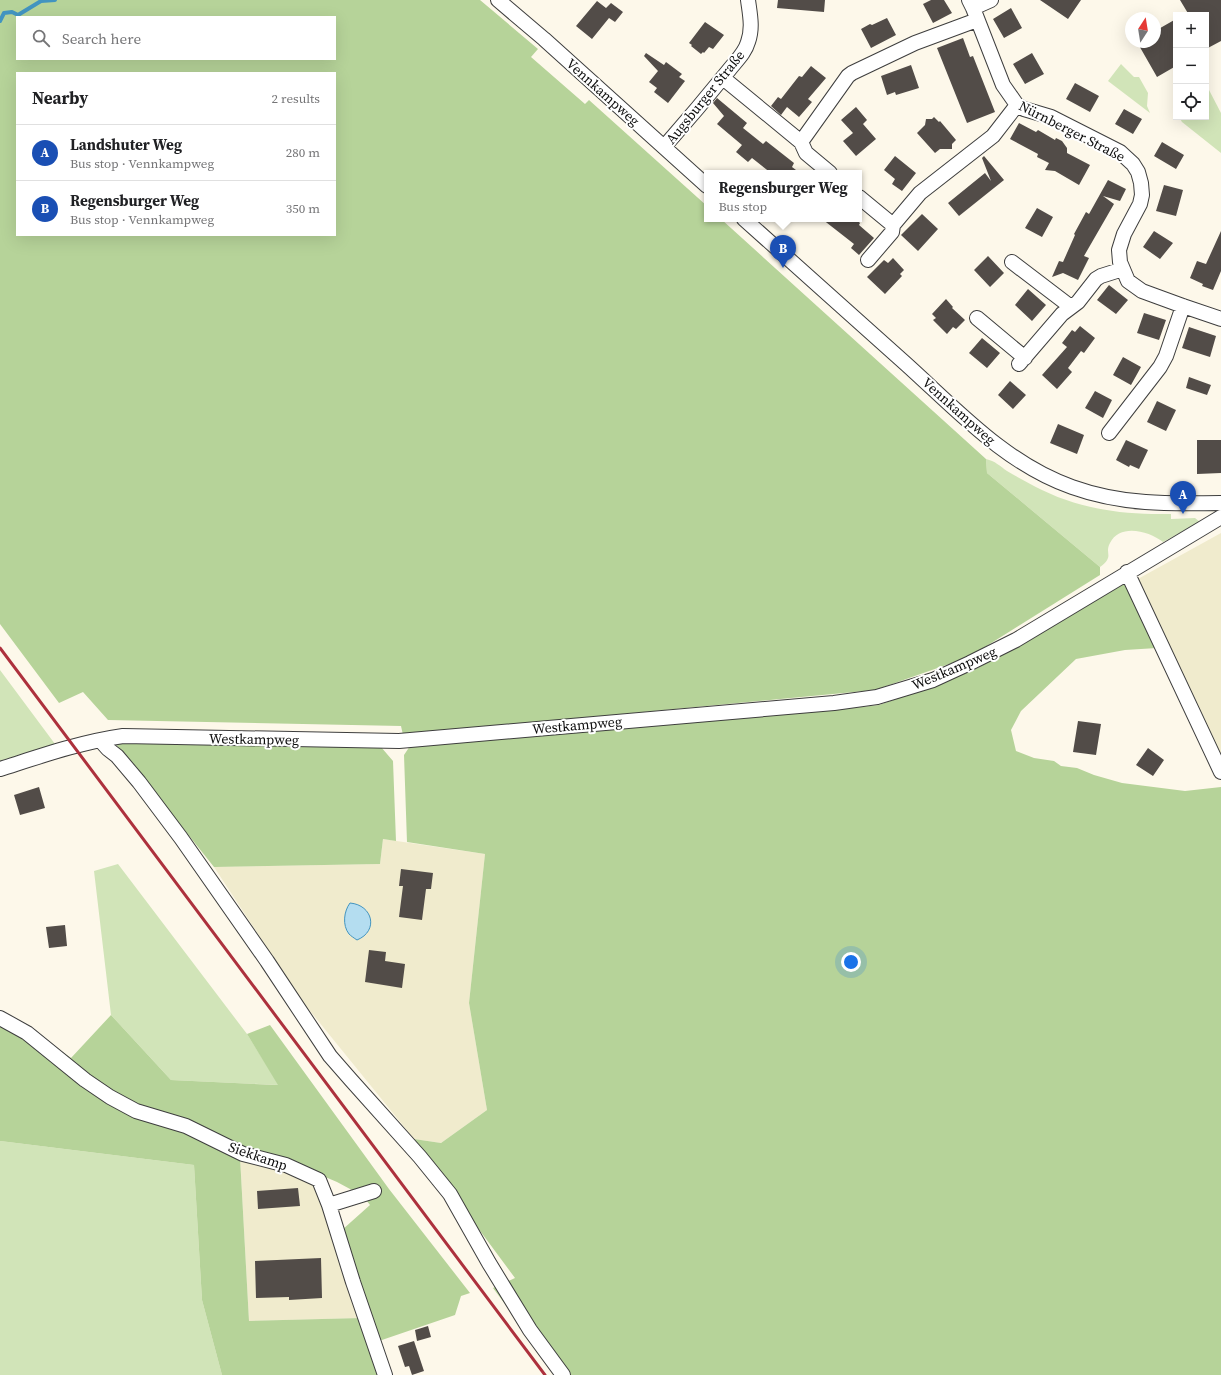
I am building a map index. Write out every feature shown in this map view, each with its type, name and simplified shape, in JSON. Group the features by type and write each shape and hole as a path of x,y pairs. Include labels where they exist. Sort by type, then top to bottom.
{"street":[{"name":"Vennkampweg","path":"498,0 539,34 704,183"},
{"name":"Augsburger Straße","path":"664,147 723,78 743,52 748,43 751,25 748,0"},
{"path":"801,142 848,76 852,73 915,43 991,0"},
{"name":"Nürnberger Straße","path":"973,9 1003,85 1017,105 1058,120 1120,152 1133,164 1138,172 1142,195 1140,204 1121,242 1119,250 1120,262 1128,281 1138,288 1221,319"},
{"path":"723,78 801,142 806,153 826,170"},
{"path":"868,260 892,232 893,224 920,192 994,136 1017,105"},
{"path":"862,199 893,224"},
{"name":"Vennkampweg","path":"747,222 973,425 1016,460 1058,482 1106,497 1158,504 1221,503"},
{"path":"1012,262 1071,307"},
{"path":"977,318 1022,361 1062,314 1078,302 1096,279 1123,269"},
{"path":"1109,433 1160,368 1166,356 1183,306"},
{"name":"Westkampweg","path":"0,769 100,740 123,736 399,741 834,704 878,697 932,680 970,664 1016,640 1221,517"},
{"path":"1128,572 1221,772"},
{"path":"100,740 117,756 161,811 267,961 330,1056 420,1157 450,1194 493,1270 530,1330 563,1375"},
{"name":"Siekkamp","path":"0,1018 27,1033 85,1080 110,1097 136,1111 186,1126 243,1154 286,1165 319,1180 329,1205 353,1282 385,1375"},
{"path":"329,1205 374,1191"}],"shaded area":[{"path":"1221,533 1221,760 1136,580"},
{"path":"383,839 485,854 469,1003 487,1110 441,1143 414,1139 302,1001 214,867 380,864"},
{"path":"240,1156 315,1182 361,1318 249,1321"}],"green space":[{"path":"0,0 480,0 538,49 531,57 585,104 589,100 704,203 704,222 724,222 986,459 987,473 1100,567 1100,575 969,657 875,690 403,735 401,726 108,720 83,692 59,703 0,624"},
{"path":"1121,64 1134,77 1139,77 1148,93 1147,106 1150,113 1108,81"},
{"path":"1209,90 1221,113 1221,153 1181,120 1209,120"},
{"path":"986,459 995,462 1007,471 1042,490 1089,507 1122,512 1171,514 1171,519 1195,518 1200,522 1163,542 1143,532 1127,531 1121,533 1110,543 1108,547 1107,560 1100,567 987,473"},
{"path":"1121,584 1129,585 1157,648 1125,650 1076,659 1021,711 1011,730 1016,751 1034,758 1054,761 1061,766 1077,768 1094,775 1122,783 1185,791 1221,787 1221,1375 558,1375 493,1288 515,1278 432,1166 411,1153 414,1139 441,1143 487,1110 469,1003 485,854 407,842 404,755 410,746 879,705 939,684 978,668"},
{"path":"0,670 55,744 0,761"},
{"path":"115,743 381,747 393,761 396,841 383,839 380,864 214,867"},
{"path":"118,864 247,1034 279,1085 171,1080 111,1015 94,871"},
{"path":"0,1013 37,1034 71,1058 111,1015 171,1080 278,1085 247,1034 270,1025 389,1189 470,1293 461,1296 455,1315 379,1341 342,1230 370,1205 363,1196 337,1182 283,1159 240,1157 249,1321 361,1318 380,1375 222,1375 202,1300 194,1165 0,1141"},
{"path":"0,1141 194,1165 202,1300 222,1375 0,1375"}],"water":[{"path":"350,903 364,908 370,919 371,925 368,931 364,936 357,940 349,934 345,926 345,914"}],"building":[{"path":"778,0 825,0 824,12 777,8"},
{"path":"931,0 944,0 952,13 933,23 923,4"},
{"path":"1040,0 1081,0 1068,19"},
{"path":"1180,0 1221,0 1221,41 1209,47 1209,12 1187,12"},
{"path":"597,1 606,8 611,3 623,12 615,22 609,18 592,39 576,26"},
{"path":"1011,8 1022,28 1004,38 993,19"},
{"path":"887,18 896,35 871,48 861,29"},
{"path":"1173,21 1173,68 1157,77 1140,48 1161,48 1161,28"},
{"path":"705,22 724,35 713,49 709,47 704,53 703,52 701,54 689,43"},
{"path":"963,38 970,57 973,56 995,112 967,123 937,48"},
{"path":"646,53 664,65 666,62 682,74 679,77 685,81 668,103 654,92 657,88 649,82 658,71 644,56"},
{"path":"1032,53 1044,74 1025,84 1013,64"},
{"path":"911,65 919,88 896,95 895,92 887,95 881,76"},
{"path":"811,66 826,78 808,99 812,102 799,117 787,107 781,115 771,106 778,97 781,99 799,76 802,77"},
{"path":"1075,83 1099,96 1090,112 1066,99"},
{"path":"717,98 747,123 743,128 763,144 766,141 794,163 792,167 796,170 767,170 752,158 748,162 736,152 742,145 717,124 724,116 713,103"},
{"path":"856,107 867,120 863,124 876,139 856,156 843,141 853,133 841,120"},
{"path":"1124,109 1142,119 1133,134 1115,124"},
{"path":"934,117 939,122 940,121 956,140 952,144 952,149 940,149 935,153 917,133 925,125 926,119 932,119"},
{"path":"1019,123 1036,132 1038,130 1055,140 1056,138 1062,141 1067,148 1067,153 1090,165 1079,185 1055,171 1045,170 1049,163 1037,157 1038,154 1010,139"},
{"path":"1162,142 1184,155 1176,169 1154,156"},
{"path":"895,156 916,173 902,191 892,184 895,179 884,170"},
{"path":"984,156 1004,180 959,216 948,203 985,173 991,181 982,158"},
{"path":"1108,180 1126,189 1120,201 1103,196 1114,204 1084,256 1089,258 1078,280 1063,273 1052,277 1059,261 1063,262 1075,235 1074,234 1086,212 1089,214"},
{"path":"1164,185 1183,190 1176,216 1156,211"},
{"path":"1037,208 1053,217 1042,237 1025,228"},
{"path":"922,214 938,229 918,251 901,235"},
{"path":"826,222 859,222 859,225 874,238 859,255 851,248 854,244"},
{"path":"1154,231 1173,243 1160,259 1143,247"},
{"path":"1221,231 1221,271 1213,290 1202,286 1203,284 1190,278 1197,261 1206,264"},
{"path":"988,256 1004,273 990,287 974,270"},
{"path":"893,258 904,270 900,274 902,276 885,294 867,277 884,260 888,263"},
{"path":"1109,285 1128,300 1116,314 1097,300"},
{"path":"1028,289 1046,305 1032,321 1015,305"},
{"path":"946,299 953,307 952,308 965,320 956,329 953,327 947,334 933,320 936,318 932,314"},
{"path":"1144,313 1166,320 1159,340 1137,333"},
{"path":"1080,326 1095,338 1084,353 1081,351 1068,368 1072,372 1057,389 1042,375 1067,347 1062,343 1072,330 1075,332"},
{"path":"1189,327 1216,336 1210,357 1182,348"},
{"path":"982,338 1000,353 987,368 969,353"},
{"path":"1123,357 1141,367 1131,385 1113,375"},
{"path":"1189,377 1211,385 1207,395 1186,388"},
{"path":"1010,381 1026,395 1013,409 998,395"},
{"path":"1095,391 1112,400 1103,418 1085,408"},
{"path":"1157,401 1176,410 1166,431 1147,422"},
{"path":"1058,424 1084,435 1077,454 1050,443"},
{"path":"1126,440 1148,450 1139,469 1130,465 1129,467 1116,460"},
{"path":"1197,440 1221,440 1221,473 1197,474"},
{"path":"1078,721 1101,724 1096,755 1073,752"},
{"path":"1148,748 1164,760 1153,776 1136,765"},
{"path":"39,787 45,808 20,815 14,795"},
{"path":"401,869 433,873 431,889 426,889 422,920 399,917 403,886 399,886"},
{"path":"65,925 67,946 49,948 46,927"},
{"path":"369,950 386,952 385,961 405,964 402,988 365,982"},
{"path":"298,1188 300,1206 258,1209 257,1191"},
{"path":"321,1258 322,1298 289,1300 289,1297 256,1298 255,1261"},
{"path":"428,1326 431,1337 417,1341 415,1330"},
{"path":"414,1341 424,1371 412,1375 409,1366 405,1367 398,1346"}],"waterway":[{"path":"0,21 4,13 12,12 18,15 41,1 55,0"}],"railway":[{"path":"0,648 545,1375"}],"place":[{"name":"Regensburger Weg","path":"783,268"},
{"name":"Landshuter Weg","path":"1183,514"}]}
